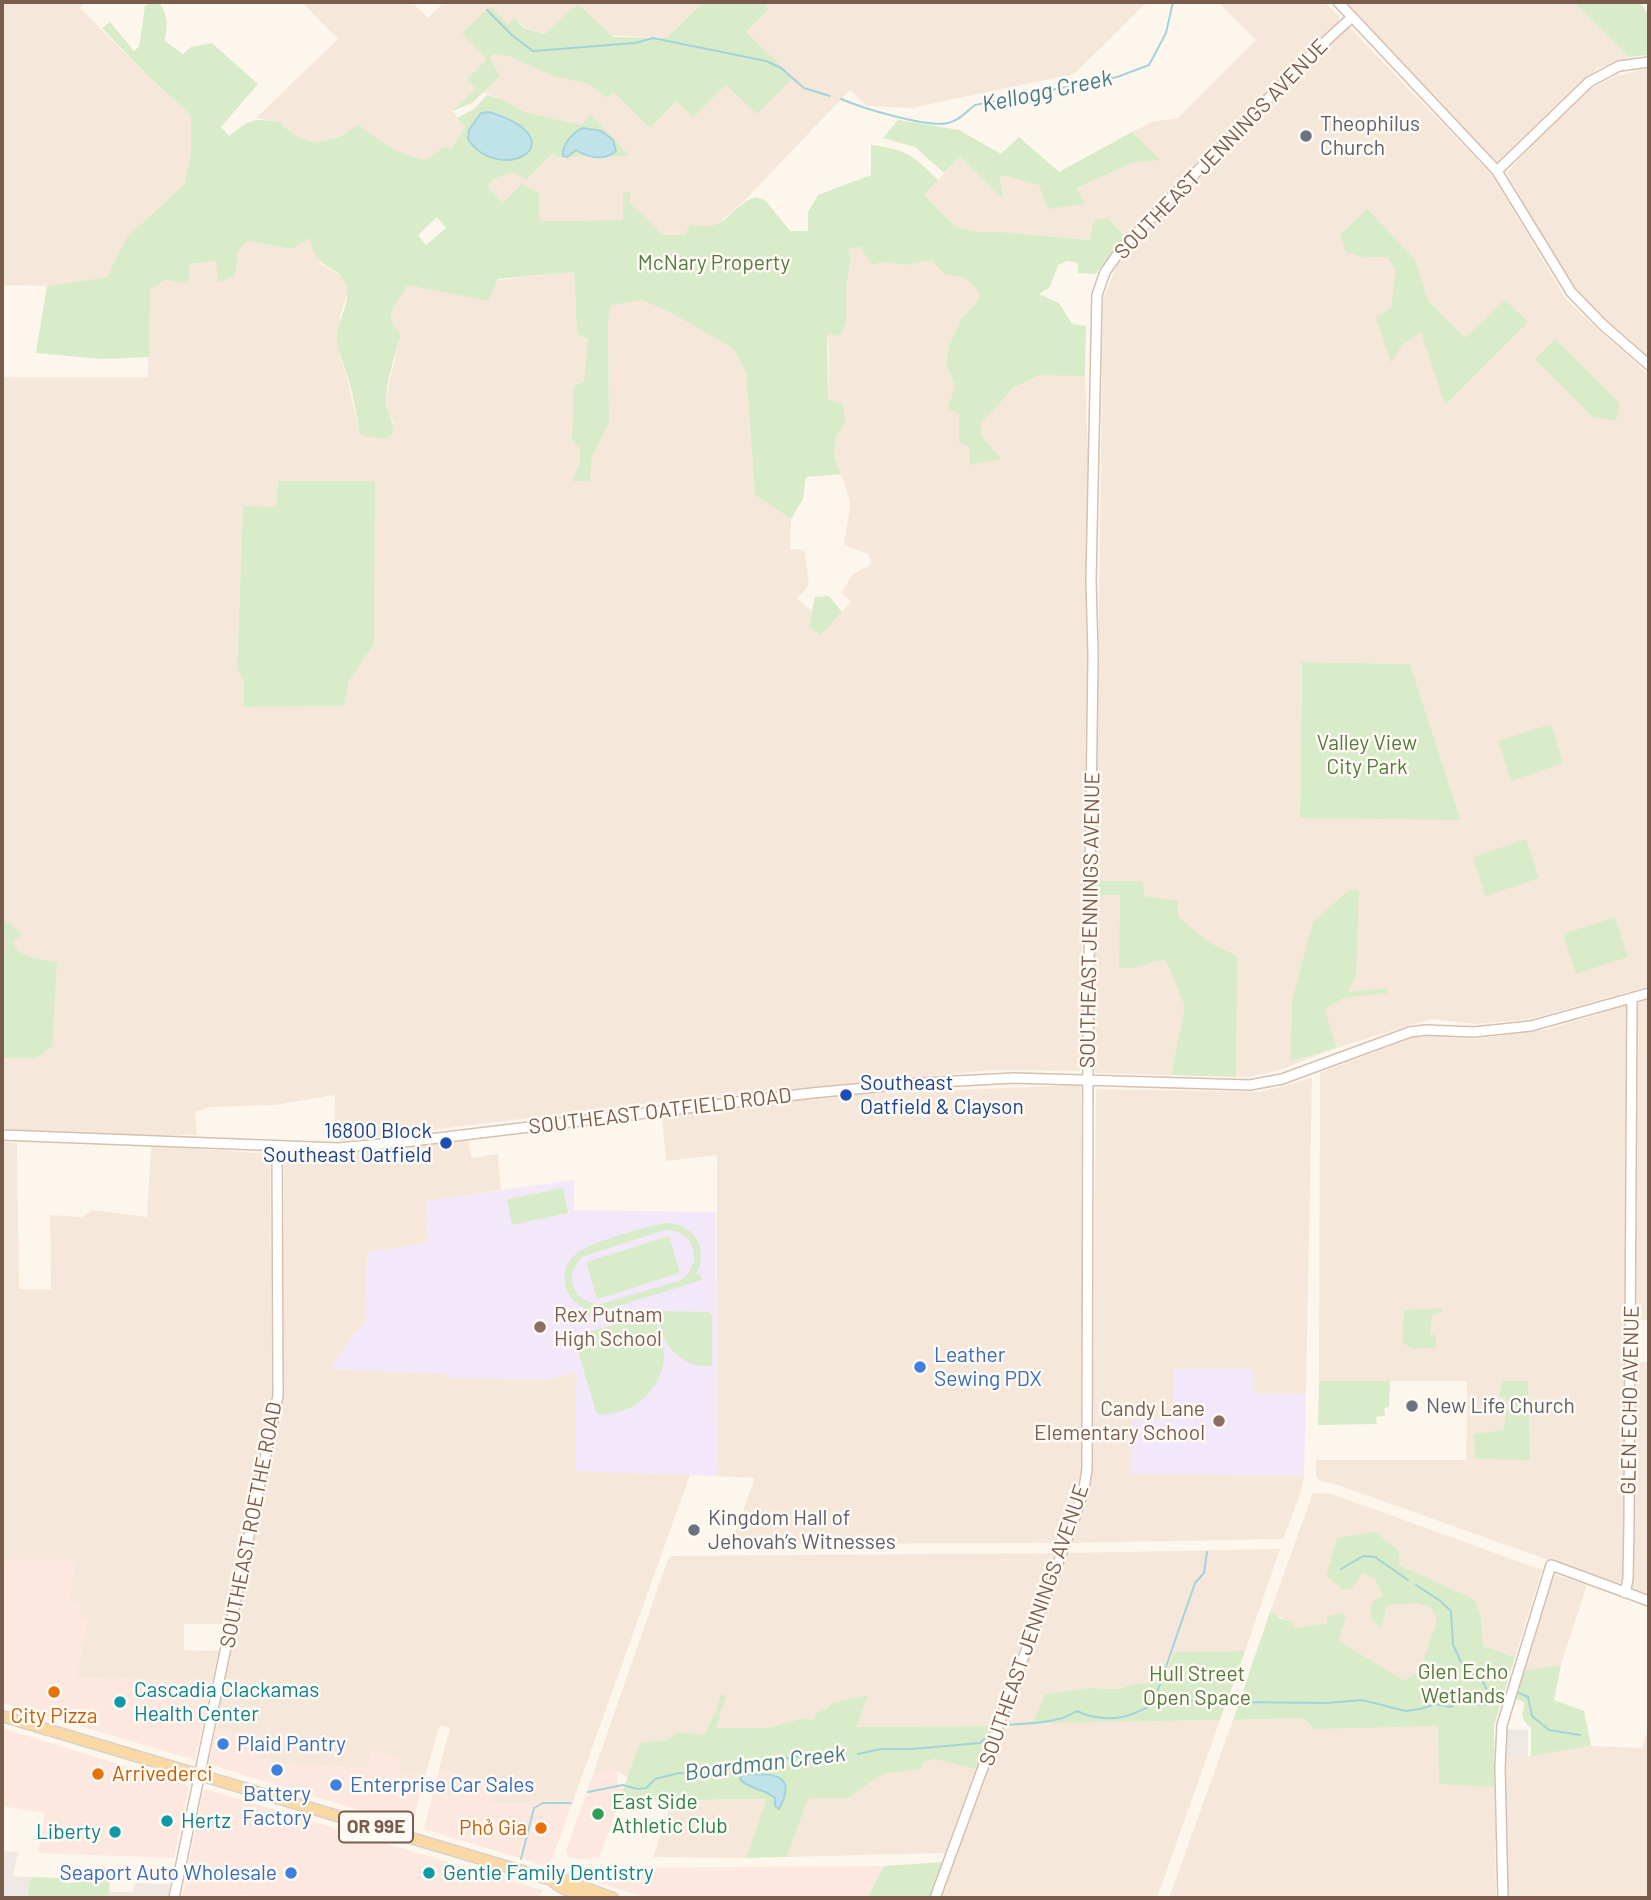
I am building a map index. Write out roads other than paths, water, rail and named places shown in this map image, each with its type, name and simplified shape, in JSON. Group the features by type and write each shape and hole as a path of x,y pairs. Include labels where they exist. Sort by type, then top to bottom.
{"main road":[{"path":"1338,2 1497,171 1571,292 1602,324 1647,363"},
{"name":"SOUTHEAST JENNINGS AVENUE","path":"935,1898 1085,1486 1088,1462 1088,1080 1093,655 1091,580 1097,295 1108,267 1122,247 1313,53 1352,17"},
{"path":"1497,171 1599,75 1619,66 1649,62"},
{"name":"SOUTHEAST OATFIELD ROAD","path":"2,1135 333,1148 379,1145 861,1088 1014,1078 1250,1085 1275,1081 1410,1032 1474,1032 1521,1027 1649,993"},
{"name":"GLEN ECHO AVENUE","path":"1625,1593 1628,1579 1629,1522 1632,998"},
{"name":"SOUTHEAST ROETHE ROAD","path":"174,1898 278,1396 277,1146"},
{"path":"1503,1898 1500,1768 1502,1725 1551,1566 1649,1601"},
{"name":"OR 99E","path":"2,1716 552,1880 561,1879 585,1886 597,1894 613,1898"}],"water":[{"path":"489,112 516,123 529,135 531,146 525,154 513,159 497,159 482,153 468,139 469,130 481,113"},
{"path":"583,128 601,131 613,140 616,151 601,157 586,155 576,150 567,157 563,156 568,140"},
{"path":"741,1775 780,1778 786,1789 779,1809 775,1806 775,1798 740,1779"}],"waterway":[{"name":"Kellogg Creek","path":"841,99 910,120 938,124 952,122 975,105 1117,77 1149,65 1166,33 1173,2"},
{"name":"Kellogg Creek","path":"487,10 513,36 533,51 635,43 653,38 766,61 781,68 804,88 830,96"},
{"path":"1153,1704 1195,1583 1204,1573 1207,1552"},
{"path":"1341,1569 1363,1556 1375,1557 1408,1580"},
{"path":"1416,1585 1451,1611 1453,1645 1463,1666 1483,1682 1493,1702"},
{"path":"1519,1693 1528,1697 1532,1716 1549,1730 1580,1735"},
{"path":"1238,1702 1326,1703 1362,1700 1406,1711 1435,1704 1449,1707 1466,1701 1481,1705 1493,1702 1499,1704"},
{"path":"1007,1725 1052,1721 1077,1711 1099,1718 1122,1717 1170,1701 1229,1702"},
{"name":"Boardman Creek","path":"858,1754 881,1749 980,1743 986,1738"},
{"name":"Boardman Creek","path":"588,1792 623,1785 646,1788 655,1779 679,1773 717,1774 737,1762 751,1761 763,1768 779,1759 807,1756"},
{"name":"Boardman Creek","path":"521,1859 534,1808 543,1803 571,1803"}],"place":[{"name":"Theophilus Church","path":"1306,136"},
{"name":"Southeast Oatfield & Clayson","path":"846,1095"},
{"name":"16800 Block Southeast Oatfield","path":"446,1143"},
{"name":"Rex Putnam High School","path":"540,1327"},
{"name":"Leather Sewing PDX","path":"920,1367"},
{"name":"New Life Church","path":"1412,1406"},
{"name":"Candy Lane Elementary School","path":"1219,1421"},
{"name":"Kingdom Hall of Jehovah’s Witnesses","path":"694,1530"},
{"name":"City Pizza","path":"54,1692"},
{"name":"Cascadia Clackamas Health Center","path":"120,1702"},
{"name":"Plaid Pantry","path":"223,1744"},
{"name":"Battery Factory","path":"277,1770"},
{"name":"Arrivederci","path":"98,1774"},
{"name":"Enterprise Car Sales","path":"336,1785"},
{"name":"East Side Athletic Club","path":"598,1814"},
{"name":"Hertz","path":"167,1821"},
{"name":"Phở Gia","path":"541,1828"},
{"name":"Liberty","path":"115,1832"},
{"name":"Seaport Auto Wholesale","path":"291,1873"},
{"name":"Gentle Family Dentistry","path":"429,1873"}],"park label":[{"name":"McNary Property","path":"714,263"},
{"name":"Valley View City Park","path":"1367,755"},
{"name":"Glen Echo Wetlands","path":"1463,1684"},
{"name":"Hull Street Open Space","path":"1197,1686"}]}
